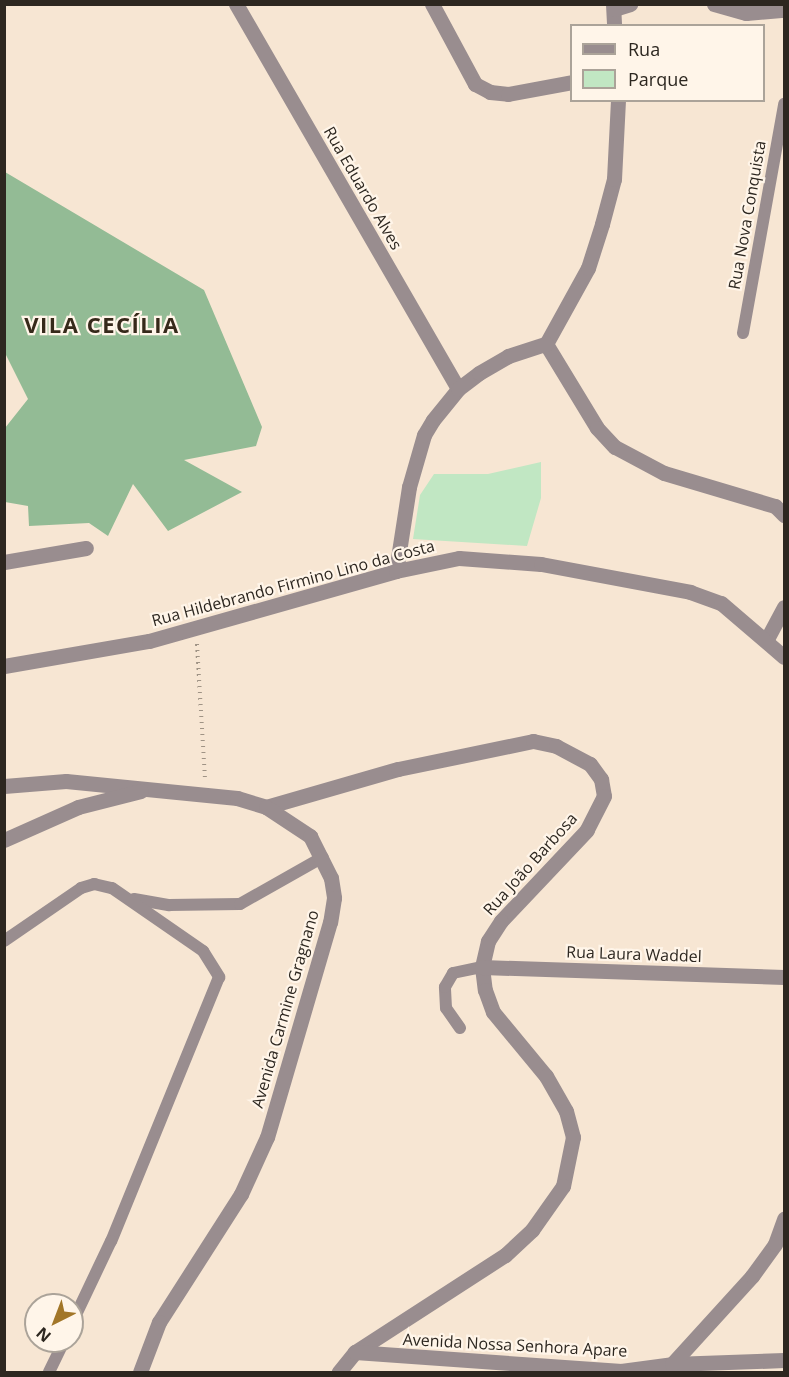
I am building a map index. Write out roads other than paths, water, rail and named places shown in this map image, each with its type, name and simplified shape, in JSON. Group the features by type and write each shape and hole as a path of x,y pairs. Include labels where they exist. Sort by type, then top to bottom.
{"street":[{"name":"Rua Eduardo Alves","path":"236,4 458,389"},
{"path":"432,4 463,68 475,84 490,92 507,94 570,82"},
{"path":"615,24 613,7 630,4"},
{"path":"714,4 753,13 784,10"},
{"path":"396,571 409,487 424,435 458,389 508,357 546,344 588,268 614,179 618,102"},
{"path":"546,344 597,428 615,447 664,473 775,506 784,515"},
{"path":"4,562 86,548"},
{"name":"Rua Hildebrando Firmino Lino da Costa","path":"4,666 197,630 396,571 459,558 491,558 629,578 720,603 767,639 784,657"},
{"path":"767,639 784,607"},
{"name":"Rua João Barbosa","path":"266,807 398,769 533,741 556,746 590,764 601,779 604,796 599,812 501,921 488,941 482,967 485,990 493,1012 546,1076 566,1111 573,1137 563,1186 532,1230 505,1255 355,1352 339,1372"},
{"name":"Avenida Carmine Gragnano","path":"4,786 66,781 147,790 205,793 266,807 310,836 323,857 334,898 330,922 267,1137 242,1194 159,1322 140,1372"},
{"path":"4,840 78,807 147,790"},
{"name":"Rua Laura Waddel","path":"482,967 784,977"},
{"path":"672,1364 752,1276 775,1244 784,1219"},
{"name":"Avenida Nossa Senhora Apare","path":"355,1352 621,1371 672,1364 784,1360"}],"lane":[{"name":"Rua Nova Conquista","path":"743,333 784,104"},
{"path":"130,899 169,905 240,904 323,857"},
{"path":"4,941 81,888 94,884 112,888 130,899 203,951 219,977 111,1241 84,1298"},
{"path":"460,1028 446,1008 445,987 453,973 482,967"},
{"path":"49,1372 58,1353"}],"district":[{"name":"VILA CECÍLIA","path":"102,325"}]}
